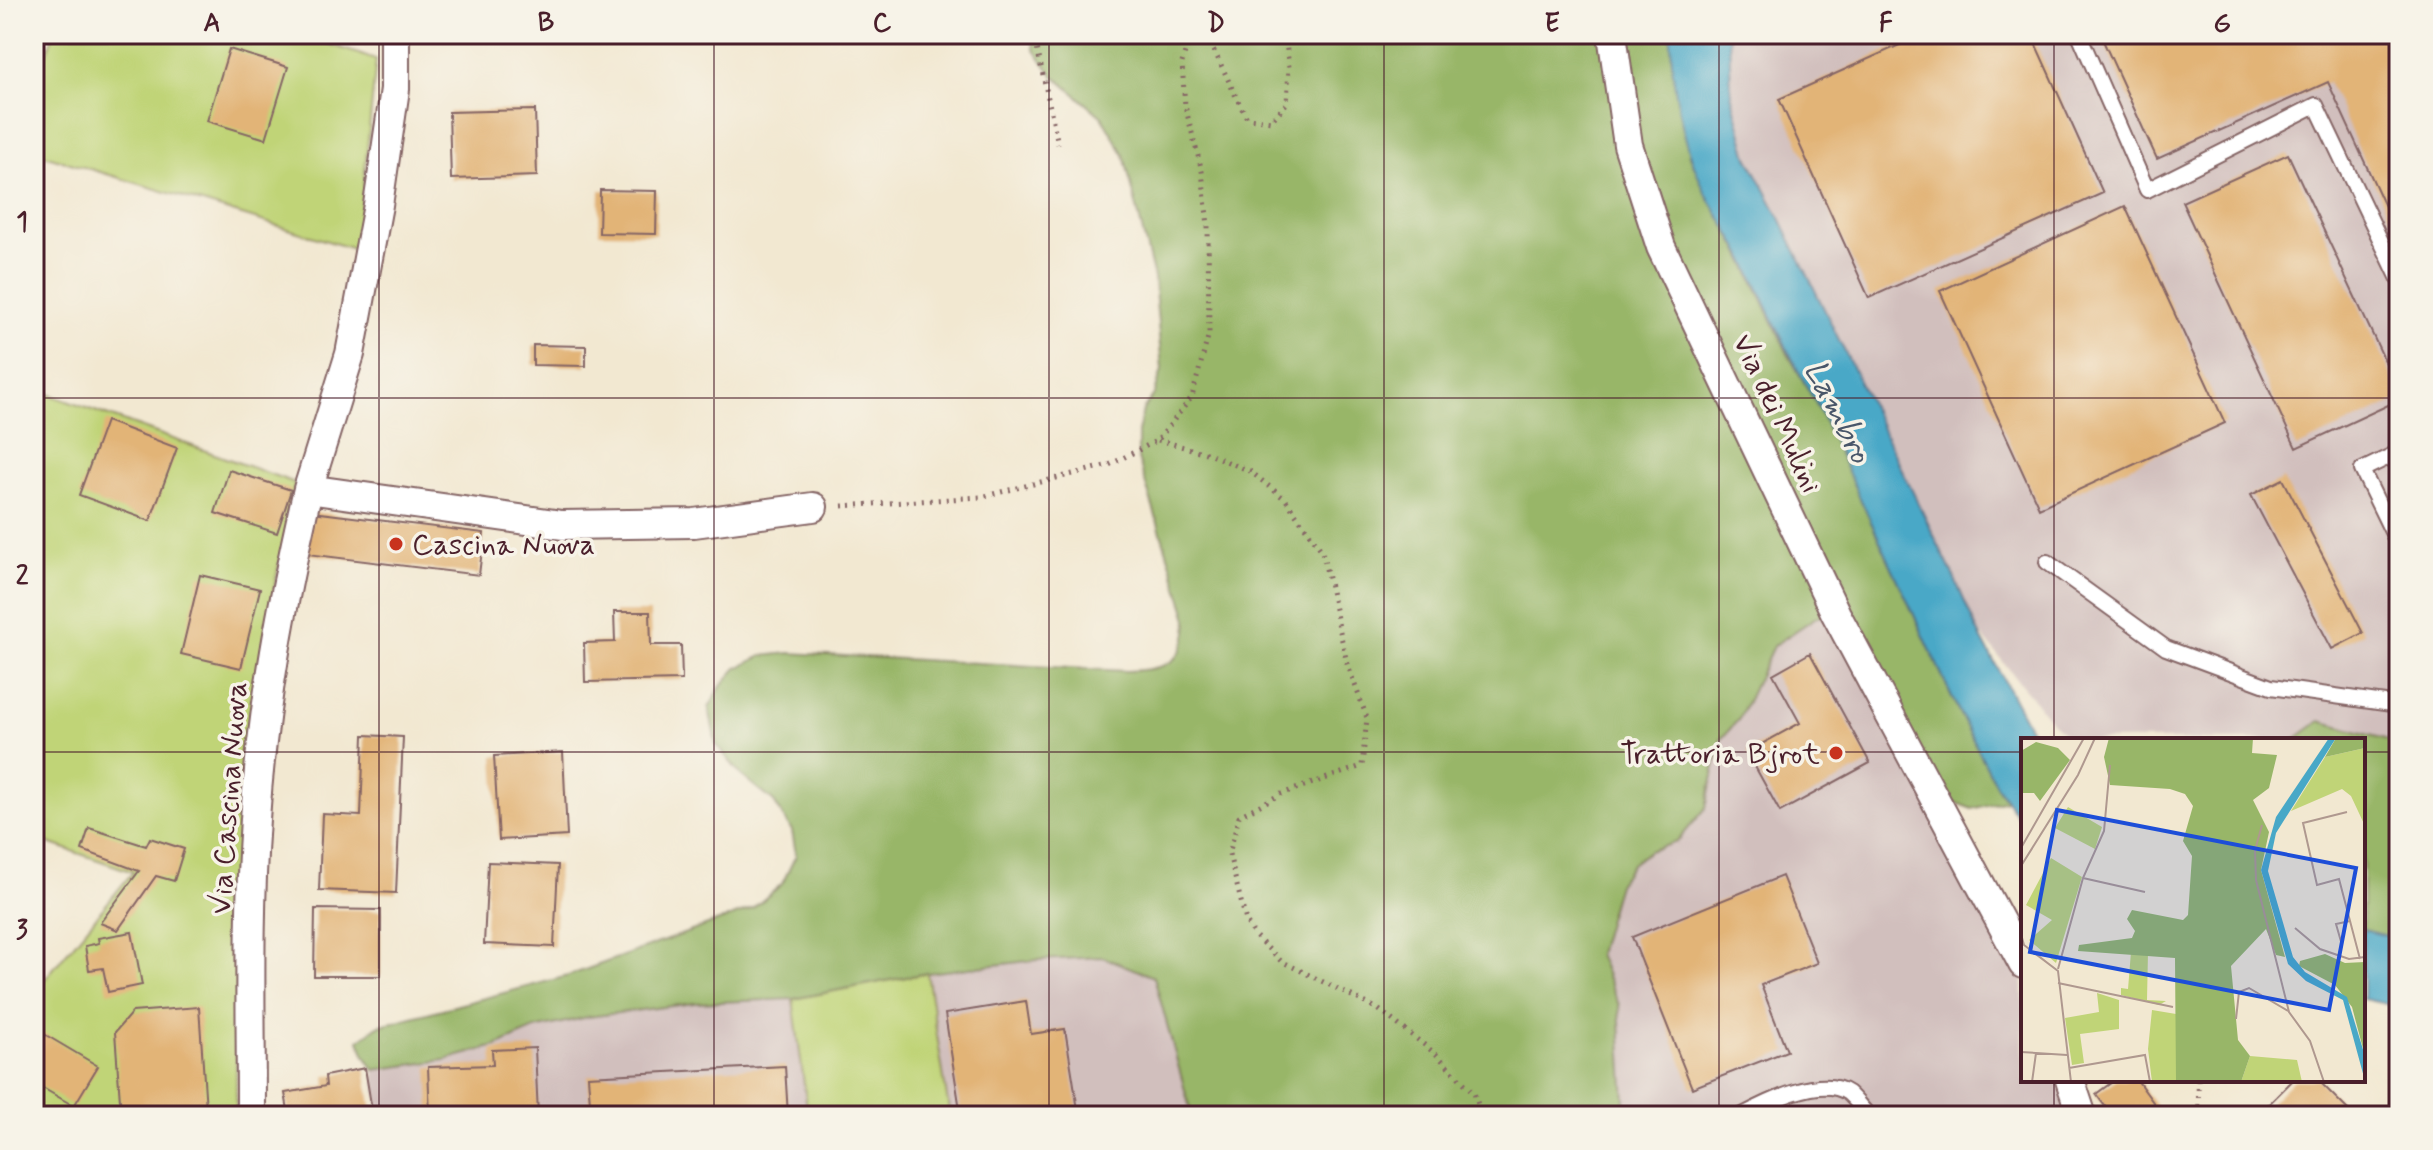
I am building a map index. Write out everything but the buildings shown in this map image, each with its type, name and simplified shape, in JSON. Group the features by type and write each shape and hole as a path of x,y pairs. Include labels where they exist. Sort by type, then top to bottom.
{"street":[{"name":"Via Cascina Nuova","path":"251,1116 255,817 273,662 308,489 350,354 394,99 395,34"},
{"name":"Via dei Mulini","path":"1612,34 1628,145 1661,247 1836,614 2021,960"},
{"path":"308,489 562,525 694,523 813,507"},
{"path":"2071,1082 2082,1116"}],"lane":[{"path":"2079,34 2147,190 2316,105 2399,279"},
{"path":"2399,452 2362,470 2399,546"},
{"path":"2047,562 2166,648 2271,687 2399,705"},
{"path":"1741,1116 1775,1099 1821,1086 1846,1091 1869,1116"}],"path":[{"path":"1034,34 1058,144"},
{"path":"813,507 981,497 1109,465 1158,440 1192,397 1209,333 1207,212 1202,171 1185,106 1182,63 1188,42 1206,37 1222,62 1227,81 1247,118 1271,121 1287,103 1289,67 1285,34"},
{"path":"1158,440 1206,453 1250,471 1286,500 1322,551 1347,663 1367,718 1362,766 1281,794 1239,816 1229,854 1246,921 1254,935 1281,961 1378,1009 1436,1054 1474,1093 1482,1116"},
{"path":"2198,1082 2199,1116"}],"shaded area":[{"path":"1729,34 2399,34 2399,743 2321,721 2297,738 2070,738 2053,724 1976,628 1954,577 1748,157 1731,93"},
{"path":"1836,614 2021,960 2021,1082 2071,1082 2082,1116 1631,1116 1625,1102 1598,954 1618,884 1631,865 1649,851 1677,842 1706,808 1721,739 1739,719 1773,646 1818,615"},
{"path":"1104,957 1154,977 1192,1116 950,1116 927,974 1037,960"},
{"path":"793,999 808,1116 379,1116 374,1070 445,1060 495,1046 535,1029 588,1017 694,1003"}],"green space":[{"path":"54,34 300,34 376,60 357,250 34,152 34,84"},
{"path":"1033,34 1671,34 1690,156 1788,354 1816,403 1959,712 2006,800 1972,809 1948,800 1836,614 1818,616 1773,646 1739,719 1721,739 1706,808 1677,842 1649,851 1632,864 1618,884 1598,954 1619,1005 1625,1102 1631,1116 1192,1116 1154,977 1103,957 1037,960 927,973 793,999 694,1003 588,1017 535,1029 496,1046 445,1060 374,1070 359,1040 378,1026 568,976 752,909 782,884 796,855 792,831 774,802 741,775 716,744 709,708 721,686 737,668 762,656 789,653 1127,671 1163,666 1179,655 1187,634 1188,619 1138,459 1138,432 1143,410 1155,393 1162,370 1154,278 1124,155 1102,117 1053,75 1034,49"},
{"path":"34,389 295,483 252,701 237,910 236,1116 34,1116 34,992 133,872 34,838"},
{"path":"2320,721 2399,743 2399,939 2365,930 2365,738 2297,738"},
{"path":"927,973 950,1116 808,1116 793,999"}],"water":[{"name":"Lambro","path":"1671,34 1729,34 1731,93 1748,157 1954,577 1976,628 2035,738 2021,738 2021,821 1996,785 1959,712 1816,403 1786,348 1742,254 1699,178 1680,117"},
{"path":"2365,930 2399,939 2399,1007 2365,999"}],"place":[{"name":"Cascina Nuova","path":"396,544"},
{"name":"Trattoria Bjrot","path":"1836,753"}]}
